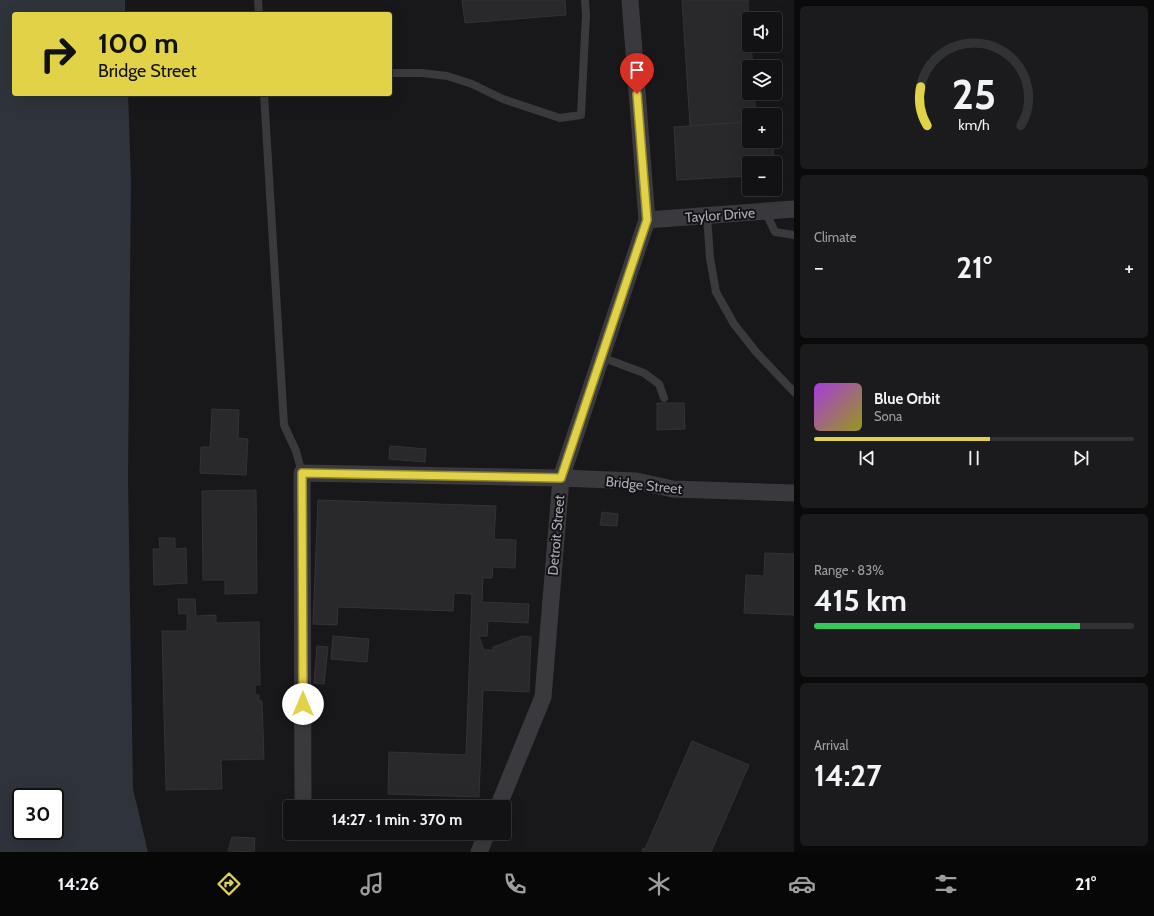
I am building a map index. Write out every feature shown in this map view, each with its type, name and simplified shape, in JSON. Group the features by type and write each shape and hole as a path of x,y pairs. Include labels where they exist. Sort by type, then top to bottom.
{"street":[{"path":"630,0 647,220"},
{"name":"Taylor Drive","path":"647,220 794,209"},
{"name":"Detroit Street","path":"501,800 543,697 561,478 647,220"},
{"path":"302,473 303,798"},
{"name":"Bridge Street","path":"302,473 561,478 636,481 673,489 794,493"},
{"path":"479,852 484,840"}],"lane":[{"path":"258,0 259,12"},
{"path":"392,73 422,73 447,76 472,84 503,99 560,118 581,115 586,15 585,0"},
{"path":"264,96 284,425 296,451 302,473"},
{"path":"765,211 775,232 794,235"},
{"path":"708,216 710,258 716,292 734,324 756,352 794,392"},
{"path":"601,357 644,373 659,384 664,398"}],"shaded area":[{"path":"0,0 125,0 125,12 12,12 12,96 128,96 131,181 128,478 133,789 148,852 0,852"}],"building":[{"path":"462,0 565,0 566,15 465,23"},
{"path":"682,0 748,0 748,12 742,12 742,52 752,52 752,60 742,60 742,100 755,100 755,108 742,108 742,122 690,126"},
{"path":"742,122 742,148 773,148 774,156 742,156 742,176 677,180 674,127"},
{"path":"657,403 684,403 685,429 657,430"},
{"path":"212,409 239,410 238,438 248,439 246,475 200,473 201,447 210,447"},
{"path":"390,446 426,449 425,462 389,459"},
{"path":"256,490 257,593 225,594 225,580 203,580 202,491"},
{"path":"318,500 496,506 494,539 516,540 515,568 493,567 492,578 483,578 482,602 529,604 528,623 488,621 487,636 479,636 484,650 494,650 493,647 522,636 531,637 529,692 483,690 479,797 388,794 389,752 466,755 472,594 454,593 453,611 338,607 337,625 313,624"},
{"path":"602,512 618,514 617,526 600,525"},
{"path":"159,538 175,538 175,549 186,548 187,583 154,585 153,549 160,549"},
{"path":"765,553 794,554 794,615 744,613 746,575 764,576"},
{"path":"178,599 195,599 196,616 216,615 216,623 259,622 260,685 255,685 255,695 259,695 259,701 262,701 264,759 221,760 222,789 166,790 162,631 187,631 187,613 179,614"},
{"path":"333,636 369,639 367,662 331,659"},
{"path":"317,646 328,647 324,684 314,683"},
{"path":"692,741 749,765 711,852 642,852 643,848 645,849"},
{"path":"232,837 255,838 254,852 228,851"}],"route":[{"path":"303,704 302,473 561,478 647,220 637,94"}]}
